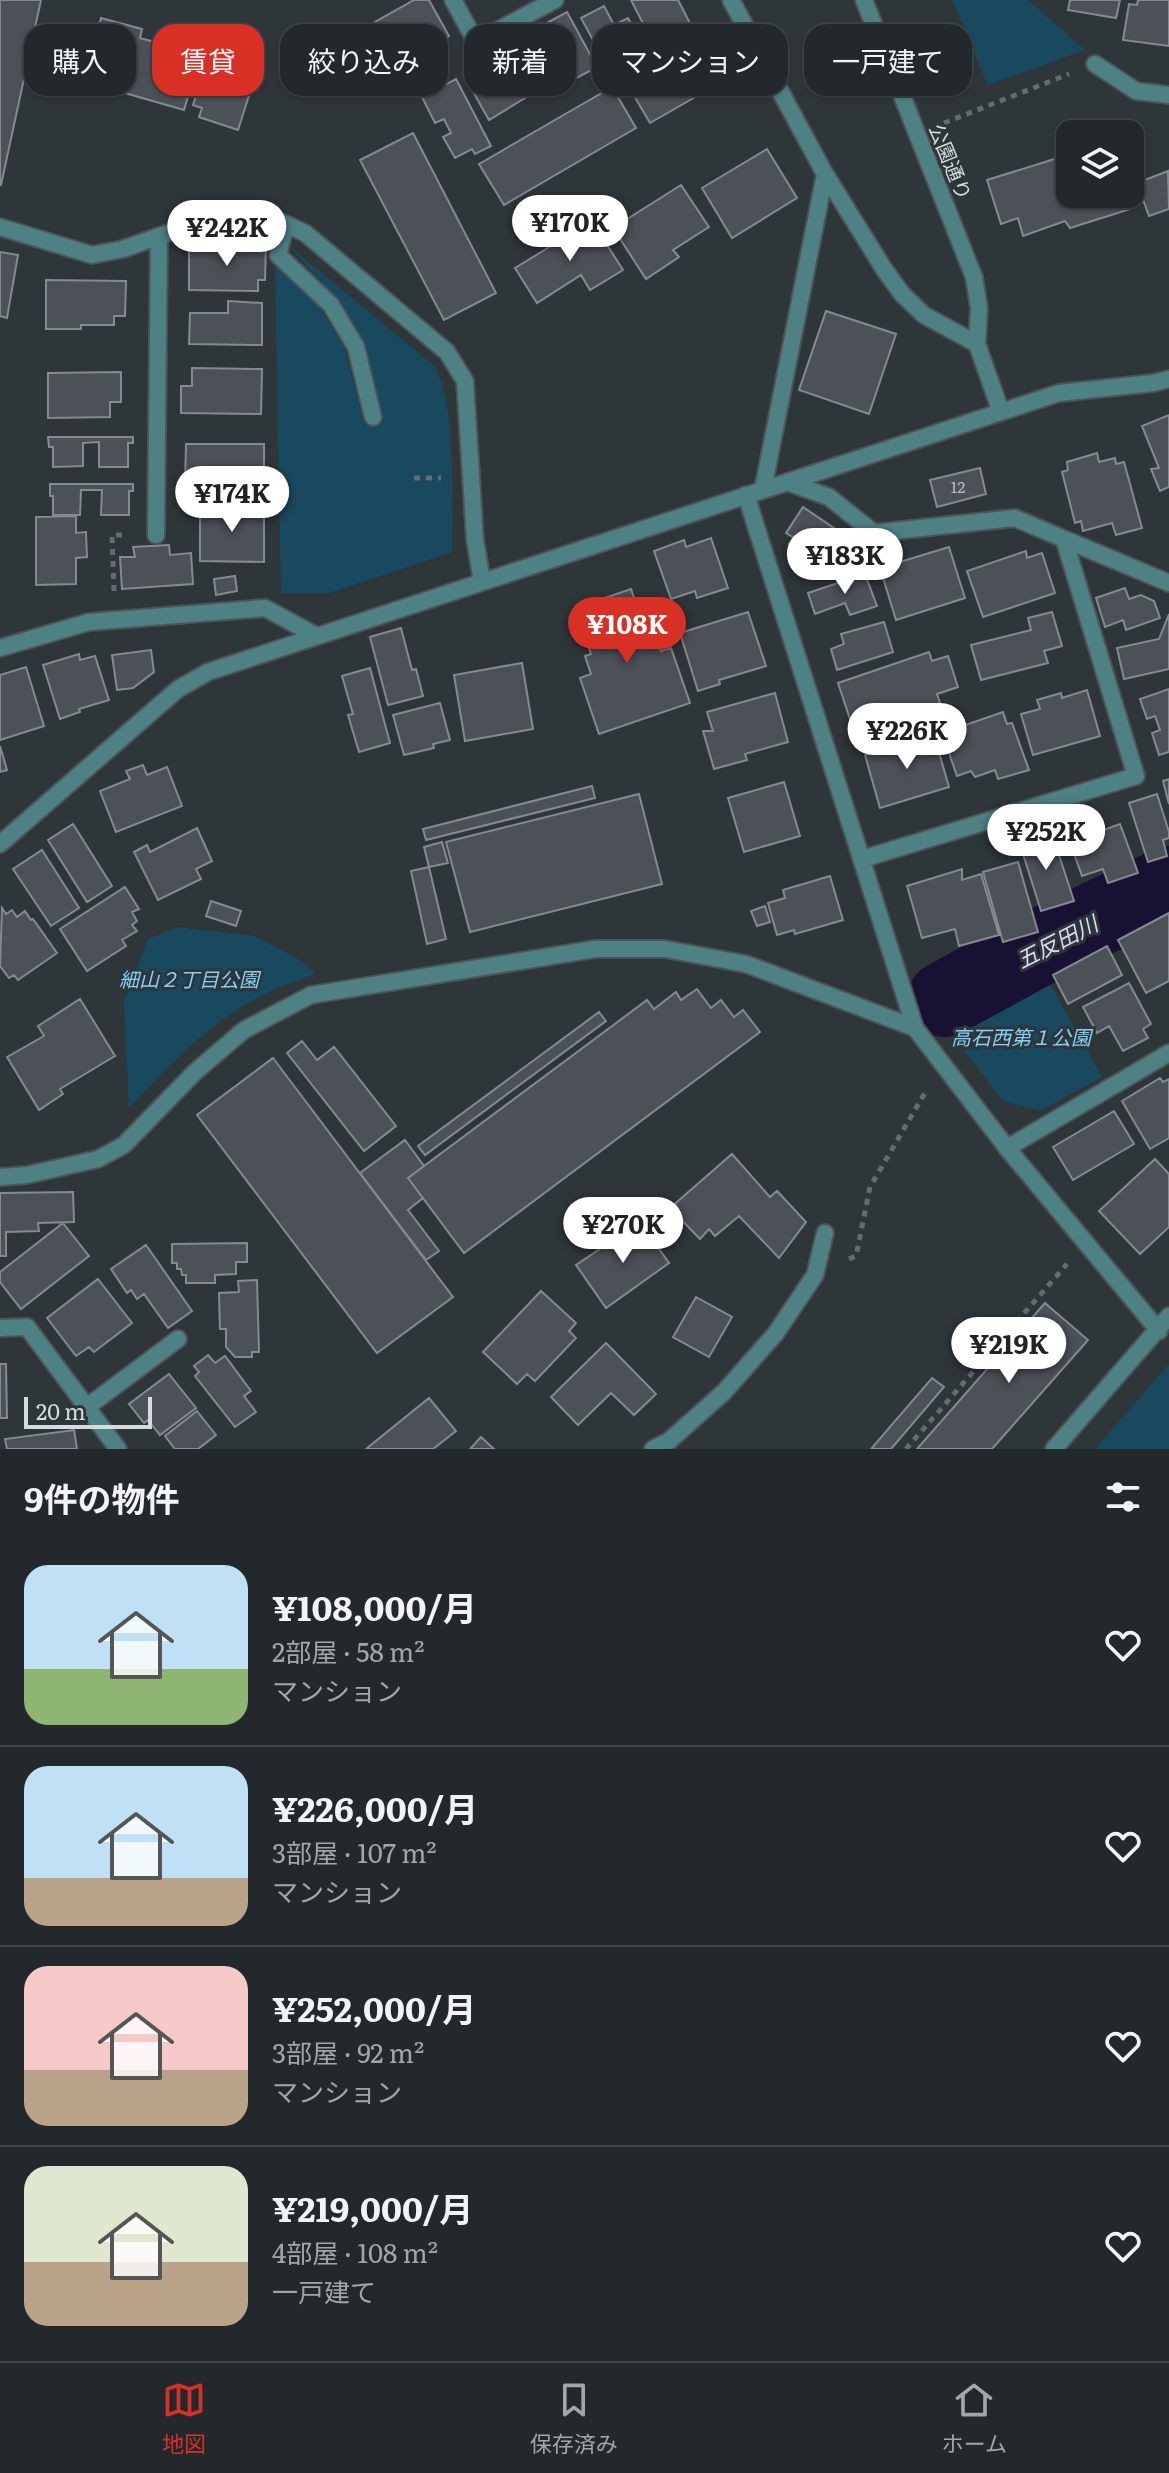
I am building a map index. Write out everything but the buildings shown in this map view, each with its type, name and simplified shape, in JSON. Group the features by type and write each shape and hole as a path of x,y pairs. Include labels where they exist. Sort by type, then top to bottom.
{"street":[{"path":"453,0 476,42 555,0"},
{"path":"731,0 825,174 902,294 924,315 977,344 1001,412"},
{"name":"公園通り","path":"864,0 974,277 979,308 977,344"},
{"path":"1095,64 1136,91 1169,95"},
{"path":"763,489 825,174"},
{"path":"0,227 92,255 123,249 202,221 227,218 266,215 305,233 447,352 465,381 475,540 482,581"},
{"path":"286,224 278,255 331,305 356,347 373,417"},
{"path":"156,535 159,236"},
{"path":"0,844 178,689 208,672 1059,393 1169,379"},
{"path":"787,482 829,497 874,533 1015,518 1169,583"},
{"path":"746,495 915,1028 1007,1148 1086,1242 1164,1324 1054,1449"},
{"path":"862,859 1136,776 1064,539"},
{"path":"0,648 89,622 265,608 315,635"},
{"path":"0,1177 27,1175 98,1159 124,1145 195,1072 244,1030 311,995 343,989 595,949 665,949 746,964 915,1028"},
{"path":"1007,1148 1169,1053"},
{"path":"653,1449 669,1441 724,1392 776,1333 815,1275 825,1233"},
{"path":"0,1328 27,1327 118,1449"},
{"path":"87,1407 178,1339"}],"path":[{"path":"917,133 1095,64"},
{"path":"414,478 442,478 441,464"},
{"path":"112,535 115,620"},
{"path":"856,1256 870,1187 942,1063"},
{"path":"906,1449 1086,1242"}],"green space":[{"path":"952,0 1028,0 1085,50 988,85 972,47 972,24 962,24"},
{"path":"288,245 434,366 447,404 452,552 330,593 281,593 275,260 321,310 344,347 365,426 379,405 363,342 337,299"},
{"name":"細山２丁目公園","path":"178,927 255,936 303,962 316,974 259,997 235,1011 191,1045 129,1108 124,1002 148,939"},
{"name":"高石西第１公園","path":"1041,968 1102,1077 1040,1111 1003,1101 960,1045 948,1019"},
{"path":"1169,1364 1169,1449 1095,1449"}],"waterway":[{"name":"五反田川","path":"945,999 1053,940 1169,884"}]}
